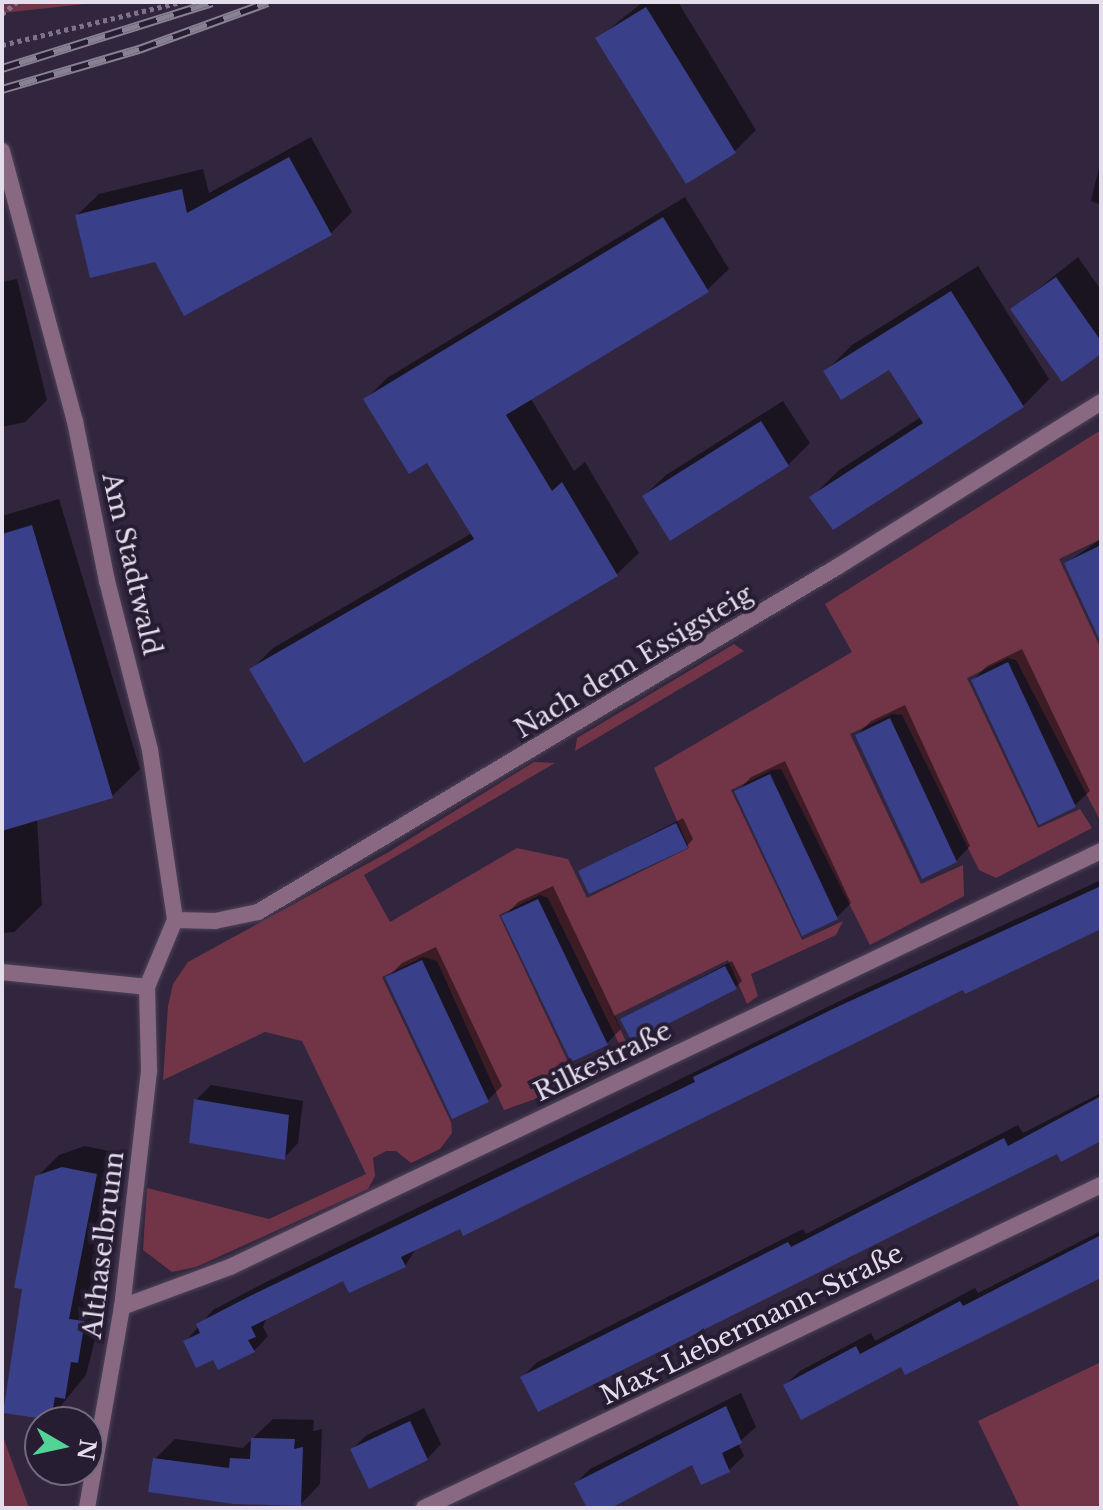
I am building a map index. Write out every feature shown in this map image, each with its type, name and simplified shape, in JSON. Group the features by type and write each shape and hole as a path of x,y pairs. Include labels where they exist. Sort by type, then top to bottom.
{"street":[{"name":"Am Stadtwald","path":"2,151 75,421 107,581 150,750 175,920"},
{"name":"Nach dem Essigsteig","path":"175,920 229,918 258,912 286,897 837,567 1101,402"},
{"name":"Rilkestraße","path":"122,1307 230,1267 1101,851"},
{"path":"2,972 147,987 175,920"},
{"name":"Althaselbrunn","path":"87,1508 122,1307 149,1071 147,987"},
{"name":"Max-Liebermann-Straße","path":"424,1508 1101,1185"}],"path":[{"path":"2,14 17,2"},
{"path":"2,45 181,2"}],"shaded area":[{"path":"2,2 103,2 2,13"},
{"path":"1101,430 1101,539 1059,559 1101,649 1101,822 1016,660 1008,658 967,678 1038,828 1080,809 1092,828 996,878 979,870 902,715 892,714 850,734 921,884 963,865 964,896 870,945 781,769 772,770 731,790 802,940 843,921 836,935 751,974 758,996 747,1004 728,960 614,1016 631,1052 623,1052 548,898 540,895 499,915 570,1066 569,1077 541,1097 504,1110 437,961 423,957 382,977 451,1122 452,1133 440,1149 411,1163 396,1151 386,1151 373,1158 375,1176 368,1189 196,1267 172,1272 143,1250 147,1188 269,1219 366,1174 302,1041 265,1032 163,1080 168,1006 173,984 188,962 387,853 534,762 555,763 364,875 390,922 517,848 568,859 587,898 689,848 654,768 852,652 825,604"},
{"path":"734,644 744,651 575,751 577,738"},
{"path":"1101,1362 1101,1508 1020,1508 978,1421"},
{"path":"2,1434 29,1508 2,1508"}],"building":[{"path":"646,7 736,153 686,184 595,38"},
{"path":"289,157 332,235 184,316 155,262 90,278 75,215 182,189 187,213"},
{"path":"663,217 709,292 506,415 552,491 562,482 618,576 304,763 249,669 474,539 427,463 409,474 363,399"},
{"path":"1056,277 1101,341 1101,354 1062,382 1010,309"},
{"path":"951,291 1024,407 833,530 809,497 923,423 889,370 841,400 823,371"},
{"path":"761,421 789,466 670,541 642,496"},
{"path":"32,525 113,798 2,831 2,534"},
{"path":"1101,545 1101,643 1064,563"},
{"path":"1008,662 1076,807 1039,825 971,680"},
{"path":"890,718 957,862 922,879 855,735"},
{"path":"770,774 838,919 802,936 734,791"},
{"path":"676,823 688,848 589,894 578,871"},
{"path":"1101,886 1101,929 965,994 963,990 463,1236 460,1229 401,1257 406,1267 349,1293 343,1281 251,1327 256,1337 248,1340 255,1352 218,1370 213,1360 196,1368 183,1341 200,1333 196,1324 695,1082 693,1077 837,1007"},
{"path":"538,899 608,1045 571,1062 501,916"},
{"path":"422,960 489,1102 452,1119 385,977"},
{"path":"725,966 737,989 632,1042 620,1019"},
{"path":"1101,1096 1101,1141 1061,1162 1057,1154 538,1412 520,1377 788,1242 791,1247 1004,1138 1008,1146"},
{"path":"194,1099 289,1115 285,1160 189,1143"},
{"path":"62,1167 97,1174 69,1319 85,1321 78,1363 71,1362 65,1399 55,1397 53,1406 24,1406 24,1416 3,1413 22,1289 14,1288 35,1176"},
{"path":"1101,1235 1101,1278 905,1375 901,1367 801,1420 783,1385 856,1346 860,1354 960,1301 963,1306"},
{"path":"726,1406 742,1443 722,1453 730,1472 701,1485 692,1465 611,1508 587,1508 574,1483"},
{"path":"410,1421 428,1460 369,1489 350,1449"},
{"path":"251,1438 295,1439 294,1449 303,1447 301,1506 234,1504 148,1492 153,1458 229,1468 230,1458 250,1459"}],"railway":[{"path":"2,68 212,2"},
{"path":"2,89 139,49 268,2"}]}
